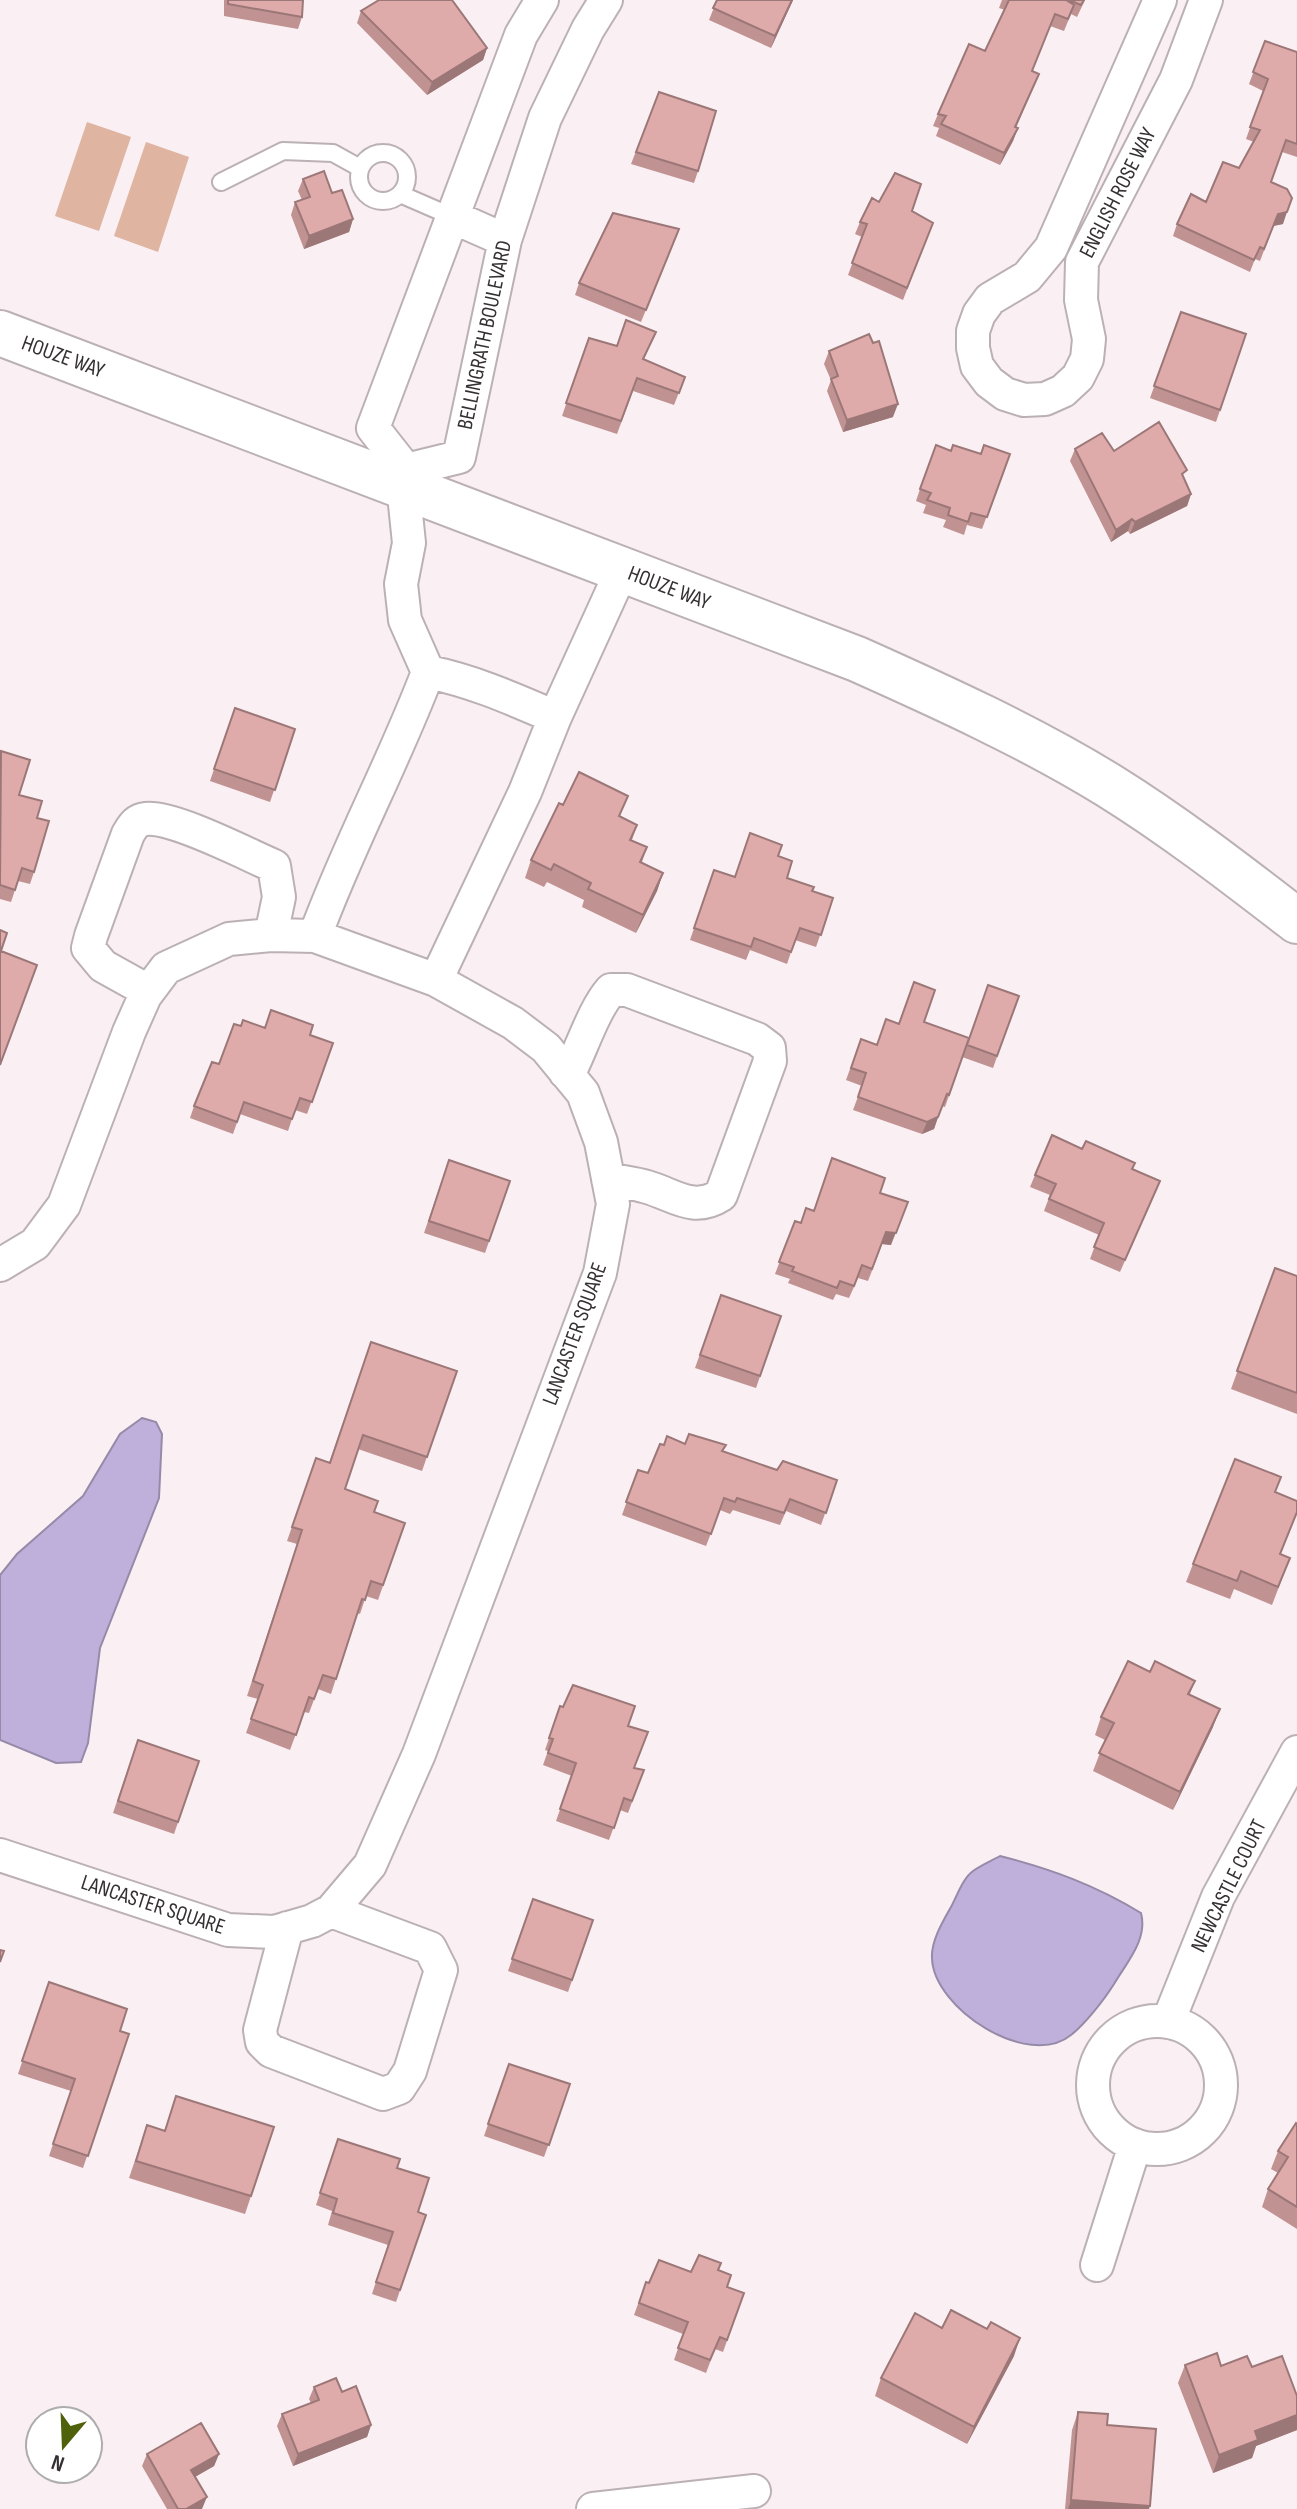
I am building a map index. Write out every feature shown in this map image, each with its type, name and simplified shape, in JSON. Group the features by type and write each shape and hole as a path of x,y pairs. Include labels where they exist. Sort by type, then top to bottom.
{"street":[{"path":"315,936 328,899 390,765 428,672 405,620 401,584 409,543 405,478 373,428 521,35 542,0"},
{"name":"BELLINGRATH BOULEVARD","path":"405,478 459,457 505,240 545,118 588,29 606,0"},
{"name":"ENGLISH ROSE WAY","path":"1160,0 1051,248 1027,277 990,299 979,314 973,331 977,366 989,382 1005,394 1024,400 1045,399 1063,391 1078,377 1087,359 1089,339 1081,300 1082,262 1176,80 1206,0"},
{"path":"453,217 505,240"},
{"path":"1051,248 1082,262"},
{"name":"HOUZE WAY","path":"0,333 405,478 622,570 857,659 986,717 1109,786 1297,921"},
{"path":"436,980 525,792 555,717 622,570"},
{"path":"428,672 492,689 555,717"},
{"path":"148,991 103,966 88,948 135,822 165,820 274,866 279,897 271,935"},
{"name":"LANCASTER SQUARE","path":"0,1265 35,1244 64,1205 129,1032 148,991 166,968 229,939 271,935 315,936 436,980 513,1023 546,1048 583,1093 601,1142 613,1204 600,1273 419,1754 370,1865 331,1911 312,1921 274,1932 228,1930 0,1855"},
{"path":"565,1072 572,1067 600,1002 611,990 627,990 757,1039 769,1048 770,1061 721,1195 708,1203 689,1203 646,1186 608,1179"},
{"name":"NEWCASTLE COURT","path":"1168,2022 1218,1897 1297,1752"},
{"path":"287,1928 260,2030 262,2042 271,2051 383,2094 399,2088 410,2071 441,1970 430,1948 331,1911"},
{"path":"1147,2022 1168,2022 1188,2029 1205,2043 1217,2060 1221,2081 1219,2102 1210,2121 1196,2137 1176,2146 1156,2149 1135,2145 1117,2135 1103,2119 1095,2099 1094,2078 1099,2058 1111,2041 1127,2029 1147,2022"},
{"path":"1097,2265 1135,2145"},
{"path":"593,2509 754,2491"}],"lane":[{"path":"221,182 283,151 333,153 360,168"},
{"path":"400,194 407,177 400,160 383,153 366,160 358,177 366,194 382,201 400,194 453,217"}],"shaded area":[{"path":"87,122 131,137 99,231 55,216"},
{"path":"146,142 189,157 158,252 114,236"},
{"path":"142,1418 156,1422 162,1434 159,1498 100,1648 88,1743 81,1762 56,1763 0,1740 0,1575 17,1554 83,1496 120,1434"},
{"path":"1000,1856 1072,1879 1141,1913 1139,1941 1110,1990 1071,2035 1053,2044 1031,2045 1008,2039 986,2028 965,2014 936,1977 933,1945 960,1888 973,1871"}],"building":[{"path":"228,0 303,0 302,17 228,4"},
{"path":"379,0 452,0 487,48 432,82 361,11"},
{"path":"717,0 792,0 775,36 713,8"},
{"path":"1009,0 1066,0 1074,5 1068,19 1055,14 1032,71 1039,74 1015,127 1018,128 1004,153 941,124 946,116 938,114 969,44 985,51"},
{"path":"1265,41 1297,52 1297,144 1286,140 1271,182 1287,189 1292,198 1287,212 1278,214 1264,249 1260,247 1254,260 1177,224 1191,194 1206,202 1223,162 1239,168 1260,130 1250,127 1268,79 1253,72"},
{"path":"659,92 716,111 698,171 636,152"},
{"path":"324,171 332,193 342,190 353,219 309,236 295,202 310,197 303,179"},
{"path":"895,173 921,184 912,211 933,223 907,288 852,263 867,224 860,222 872,198 879,202"},
{"path":"613,213 679,229 646,310 579,283"},
{"path":"1181,312 1246,334 1220,410 1154,386"},
{"path":"626,320 656,332 643,359 685,377 679,393 637,378 621,421 566,403 589,338 617,346"},
{"path":"869,334 873,343 879,341 898,404 847,420 831,379 838,376 829,351"},
{"path":"1159,422 1187,470 1182,474 1191,494 1135,522 1132,519 1116,530 1075,449 1102,433 1114,451"},
{"path":"936,445 951,451 953,445 981,454 984,445 1010,454 987,517 971,513 968,522 948,515 950,508 927,500 931,493 920,489"},
{"path":"235,708 295,729 275,790 214,769"},
{"path":"1,751 30,760 19,795 42,801 37,818 49,821 34,872 22,868 15,890 0,885"},
{"path":"579,772 628,796 619,816 637,825 630,840 647,847 640,862 663,873 643,915 588,889 591,883 554,864 551,870 531,860 559,803 563,805"},
{"path":"750,833 782,845 778,856 792,861 787,878 814,887 812,891 833,898 821,935 800,928 791,952 754,938 751,947 694,928 714,870 735,877"},
{"path":"0,930 7,933 1,951 37,965 0,1065"},
{"path":"914,982 935,990 924,1022 969,1038 938,1117 927,1122 858,1097 866,1073 851,1068 861,1039 877,1045 886,1019 899,1024"},
{"path":"988,985 1019,996 997,1056 967,1045"},
{"path":"271,1010 313,1025 310,1035 333,1043 312,1102 300,1098 292,1119 244,1102 237,1122 194,1106 212,1062 219,1064 234,1024 241,1026 243,1020 265,1028"},
{"path":"1052,1135 1082,1149 1086,1141 1135,1163 1132,1169 1160,1181 1125,1260 1094,1247 1104,1223 1049,1199 1056,1184 1035,1175"},
{"path":"832,1158 885,1178 880,1193 908,1202 896,1233 886,1232 872,1269 862,1265 854,1286 840,1281 837,1288 792,1271 794,1267 779,1262 795,1221 801,1223 806,1208 814,1211"},
{"path":"449,1160 510,1181 489,1241 429,1221"},
{"path":"1275,1268 1297,1276 1297,1393 1237,1371"},
{"path":"721,1295 781,1316 760,1376 700,1355"},
{"path":"371,1342 457,1371 427,1457 363,1435 345,1489 378,1501 374,1512 405,1523 383,1585 371,1581 365,1600 362,1599 336,1679 323,1675 314,1699 309,1697 296,1735 251,1719 263,1685 253,1681 302,1530 292,1527 316,1458 330,1463"},
{"path":"689,1434 726,1445 722,1451 777,1470 783,1461 837,1480 826,1513 790,1499 784,1513 737,1498 735,1502 724,1498 711,1534 626,1502 638,1470 648,1473 660,1444 664,1445 667,1436 685,1444"},
{"path":"1235,1459 1281,1477 1275,1492 1297,1501 1297,1512 1280,1554 1290,1558 1278,1587 1241,1571 1237,1581 1193,1564"},
{"path":"1128,1661 1150,1672 1155,1661 1195,1681 1188,1694 1220,1709 1180,1792 1099,1753 1114,1723 1101,1717"},
{"path":"573,1685 635,1706 628,1726 648,1732 634,1768 644,1770 632,1801 624,1798 614,1828 560,1809 576,1763 548,1753 553,1739 549,1738 560,1706 563,1707"},
{"path":"138,1740 199,1761 178,1822 118,1801"},
{"path":"533,1899 593,1920 572,1980 512,1959"},
{"path":"49,1982 127,2009 120,2031 129,2034 88,2156 53,2144 75,2079 22,2061"},
{"path":"509,2064 570,2084 549,2145 488,2124"},
{"path":"176,2096 274,2127 251,2196 136,2161 147,2125 165,2131"},
{"path":"1296,2123 1297,2207 1268,2189 1288,2157 1278,2151"},
{"path":"338,2139 400,2159 397,2168 429,2178 418,2212 426,2215 400,2290 376,2282 393,2232 333,2213 337,2199 320,2193"},
{"path":"699,2255 721,2263 718,2270 731,2275 727,2287 744,2293 727,2340 720,2337 710,2360 678,2348 688,2322 639,2303 646,2282 649,2283 659,2260 691,2272"},
{"path":"951,2310 987,2329 991,2322 1020,2338 974,2427 881,2378 915,2313 942,2328"},
{"path":"1217,2353 1221,2366 1247,2356 1252,2367 1282,2356 1297,2396 1297,2415 1255,2431 1258,2440 1219,2455 1185,2365"},
{"path":"336,2378 342,2392 356,2386 371,2425 298,2454 282,2414 319,2400 314,2387"},
{"path":"1078,2412 1108,2414 1107,2425 1156,2429 1150,2506 1071,2500"},
{"path":"201,2423 219,2454 191,2470 207,2497 186,2509 178,2509 147,2454"}]}
